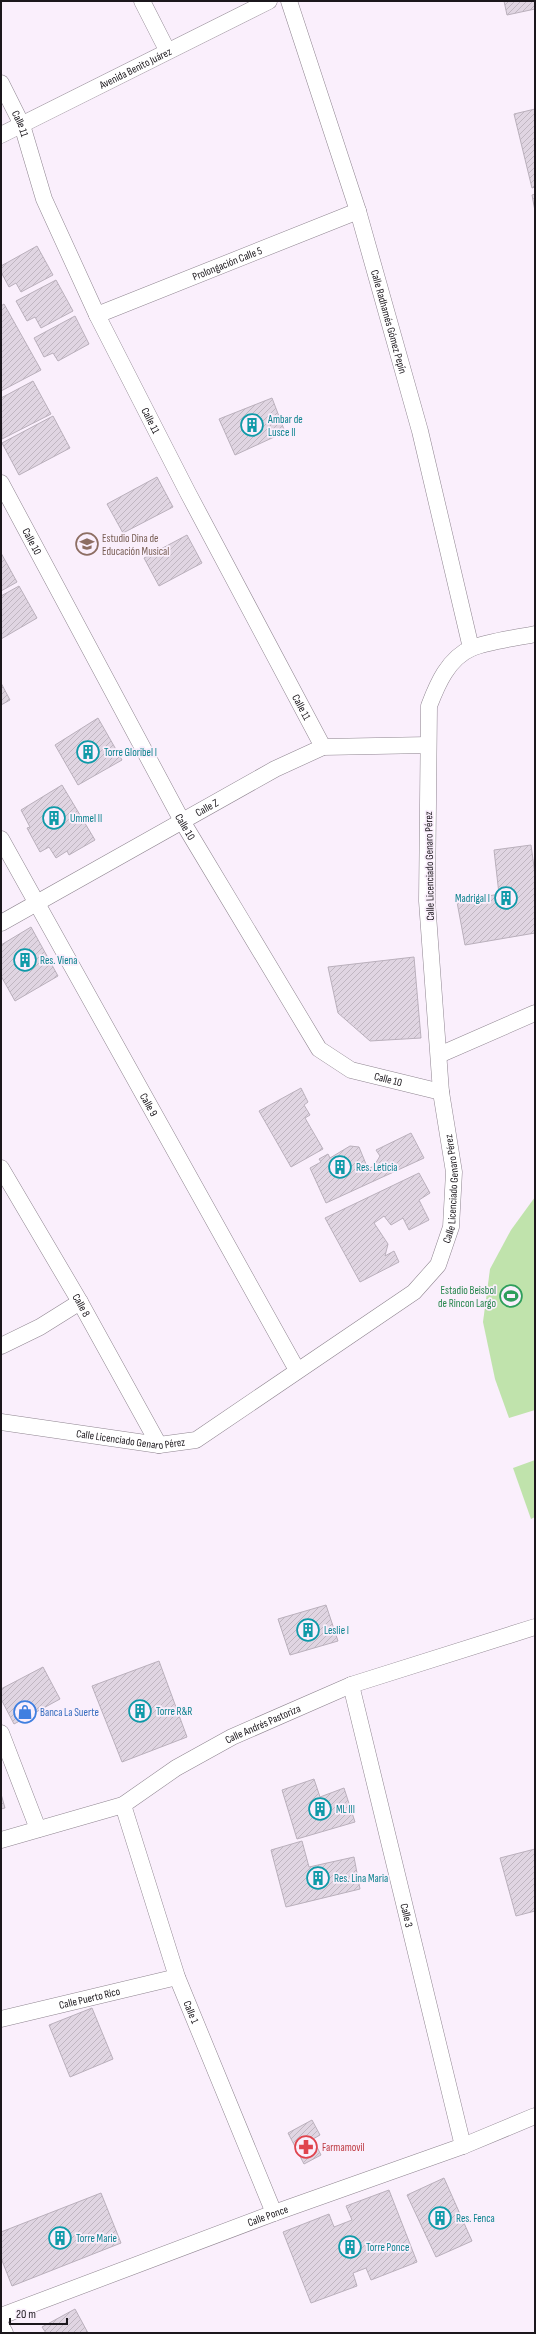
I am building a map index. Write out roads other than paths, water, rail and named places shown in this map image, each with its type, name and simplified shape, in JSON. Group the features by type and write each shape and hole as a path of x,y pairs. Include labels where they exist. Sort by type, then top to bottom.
{"street":[{"path":"142,1 167,50"},
{"name":"Avenida Benito Juárez","path":"1,135 167,50 269,1"},
{"name":"Calle Radhamés Gómez Pepín","path":"289,1 358,211 420,431 471,648"},
{"name":"Calle 11","path":"1,83 22,125 44,199 97,315 188,493 323,747"},
{"name":"Prolongación Calle 5","path":"97,315 358,211"},
{"name":"Calle 10","path":"1,483 182,820 319,1049 351,1070 441,1092"},
{"name":"Calle Licenciado Genaro Pérez","path":"1,1422 159,1445 196,1440 414,1292 438,1265 451,1227 454,1172 441,1092 428,900 429,706 438,681 454,661 471,648 535,634"},
{"name":"Calle Z","path":"1,923 275,769 323,747 428,745"},
{"name":"Calle 9","path":"1,839 297,1370"},
{"path":"439,1055 535,1013"},
{"name":"Calle 8","path":"1,1168 80,1302 159,1445"},
{"path":"1,1346 40,1327 80,1302"},
{"name":"Calle Andrés Pastoriza","path":"1,1840 123,1805 176,1768 232,1737 351,1685 535,1626"},
{"name":"Calle 3","path":"351,1685 463,2146"},
{"path":"1,1733 38,1829"},
{"name":"Calle 1","path":"123,1805 177,1977 274,2213"},
{"name":"Calle Puerto Rico","path":"1,2019 177,1977"},
{"name":"Calle Ponce","path":"1,2316 274,2213 463,2146 535,2116"},
{"path":"1,2326 5,2333"}],"place":[{"name":"Ambar de Lusce II","path":"252,425"},
{"name":"Estudio Dina de Educación Musical","path":"87,544"},
{"name":"Torre Gloribel I","path":"88,752"},
{"name":"Ummel II","path":"54,818"},
{"name":"Madrigal I","path":"506,898"},
{"name":"Res. Viena","path":"25,960"},
{"name":"Res. Leticia","path":"340,1167"},
{"name":"Estadio Beisbol de Rincon Largo","path":"511,1296"},
{"name":"Leslie I","path":"308,1630"},
{"name":"Torre R&R","path":"140,1711"},
{"name":"Banca La Suerte","path":"25,1712"},
{"name":"ML III","path":"320,1809"},
{"name":"Res. Lina Maria","path":"318,1878"},
{"name":"Farmamovil","path":"306,2147"},
{"name":"Res. Fenca","path":"440,2218"},
{"name":"Torre Marie","path":"60,2238"},
{"name":"Torre Ponce","path":"350,2247"}]}
